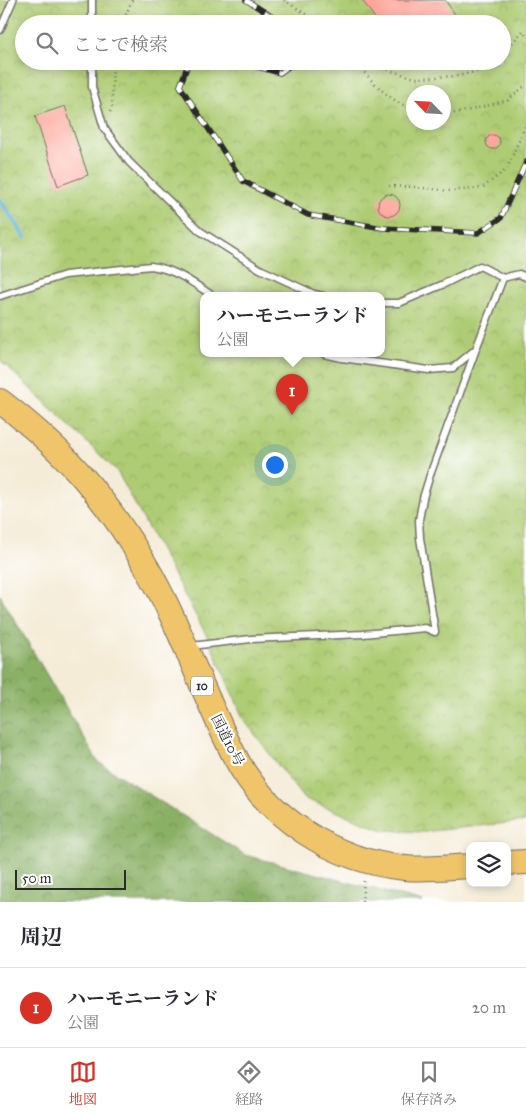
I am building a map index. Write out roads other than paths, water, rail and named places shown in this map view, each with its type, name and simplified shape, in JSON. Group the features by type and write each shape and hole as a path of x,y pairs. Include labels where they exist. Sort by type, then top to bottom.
{"highway":[{"name":"国道10号","path":"0,401 50,442 86,480 102,500 144,562 233,754 262,796 285,818 313,837 335,849 368,862 406,868 466,866"},
{"path":"511,863 526,862"}],"lane":[{"path":"0,30 13,0"},
{"path":"92,0 92,15"},
{"path":"92,70 92,87 104,128 129,162 200,231 260,269 310,292"},
{"path":"0,296 65,275 151,266 165,268 178,273 207,292"},
{"path":"385,303 399,303 480,266 503,278 520,274 526,277"},
{"path":"185,647 251,639 363,634 425,628 435,632 420,538 419,520 423,498 503,278"},
{"path":"343,357 442,370 453,368 476,348"}],"waterway":[{"path":"0,200 25,237"}],"railway":[{"path":"246,0 270,15"},
{"path":"186,70 180,86 243,181 308,215 383,228 478,233 501,218 526,162"},
{"path":"269,70 280,73 284,70"}],"place":[{"name":"ハーモニーランド","path":"292,415"}]}
